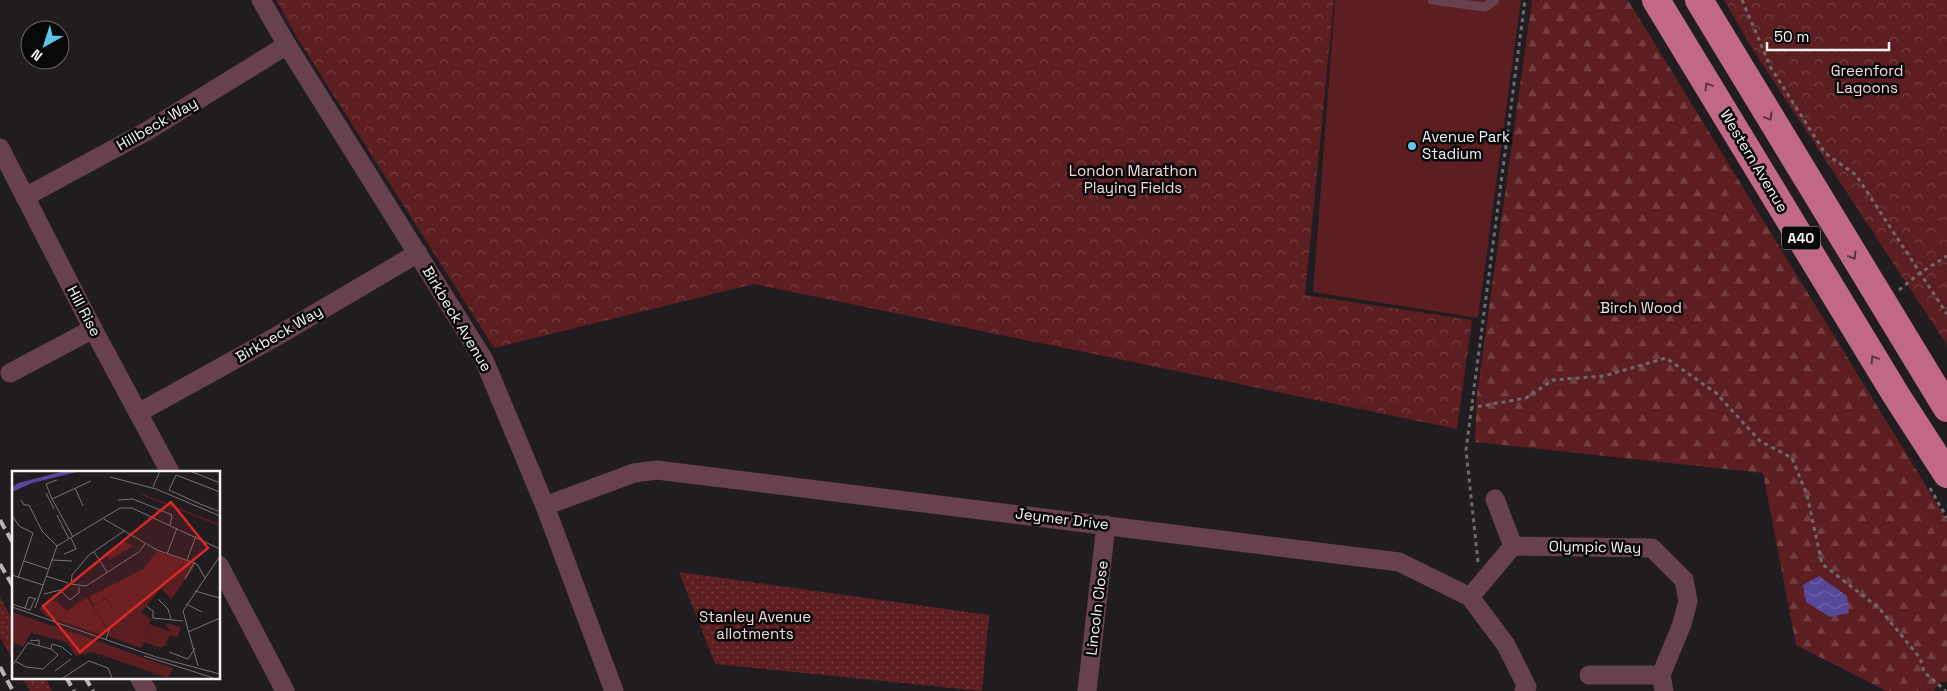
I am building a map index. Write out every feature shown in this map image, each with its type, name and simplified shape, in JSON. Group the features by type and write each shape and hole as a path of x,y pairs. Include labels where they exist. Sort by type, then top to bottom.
{"highway":[{"name":"Western Avenue","path":"1656,0 1896,395 1947,474"},
{"name":"A40","path":"1699,0 1947,408"},
{"path":"1896,395 1947,486"}],"street":[{"name":"Birkbeck Avenue","path":"261,0 287,45 484,360 545,506 614,691"},
{"name":"Hillbeck Way","path":"25,197 147,131 287,45"},
{"name":"Hill Rise","path":"0,148 93,329 169,471"},
{"name":"Birkbeck Way","path":"138,413 272,339 418,253"},
{"path":"10,373 93,329"},
{"name":"Jeymer Drive","path":"545,506 634,473 657,470 1399,562 1470,598 1506,645 1526,689"},
{"path":"1470,598 1513,546 1495,499"},
{"name":"Lincoln Close","path":"1087,691 1106,525"},
{"name":"Olympic Way","path":"1513,546 1652,548 1684,580 1688,601 1662,683 1589,675"},
{"path":"220,567 284,691"},
{"path":"140,678 147,691"}],"lane":[{"path":"1432,0 1485,7 1495,0"}],"path":[{"path":"1470,598 1479,570 1466,450 1525,0"},
{"path":"1742,0 1771,68 1825,153 1856,175 1947,314"},
{"path":"1894,294 1920,273 1947,256"},
{"path":"1470,408 1526,398 1553,380 1604,376 1666,358 1716,393 1760,441 1792,458 1807,495 1822,564 1879,608 1920,658 1924,672 1939,687 1946,691"}],"green space":[{"name":"London Marathon Playing Fields","path":"276,0 1334,0 1305,295 1472,320 1457,429 754,284 494,348 298,39"},
{"name":"Avenue Park Stadium","path":"1335,0 1521,0 1478,318 1313,292"},
{"name":"Birch Wood","path":"1532,0 1628,0 1947,520 1947,682 1940,682 1934,691 1886,691 1796,645 1763,473 1475,442 1477,394"},
{"name":"Greenford Lagoons","path":"1724,0 1947,0 1947,345 1755,53"},
{"name":"Stanley Avenue allotments","path":"679,572 989,615 982,691 715,664"},
{"path":"0,597 12,618 12,658 0,637"},
{"path":"23,678 46,678 52,691 30,691"}],"water":[{"path":"1819,576 1847,596 1849,613 1830,617 1806,602 1803,585"}],"railway":[{"path":"0,520 12,541"},
{"path":"0,564 12,585"},
{"path":"0,667 13,691"},
{"path":"67,678 74,691"},
{"path":"86,678 93,691"}],"place":[{"name":"Avenue Park Stadium","path":"1412,146"}]}
